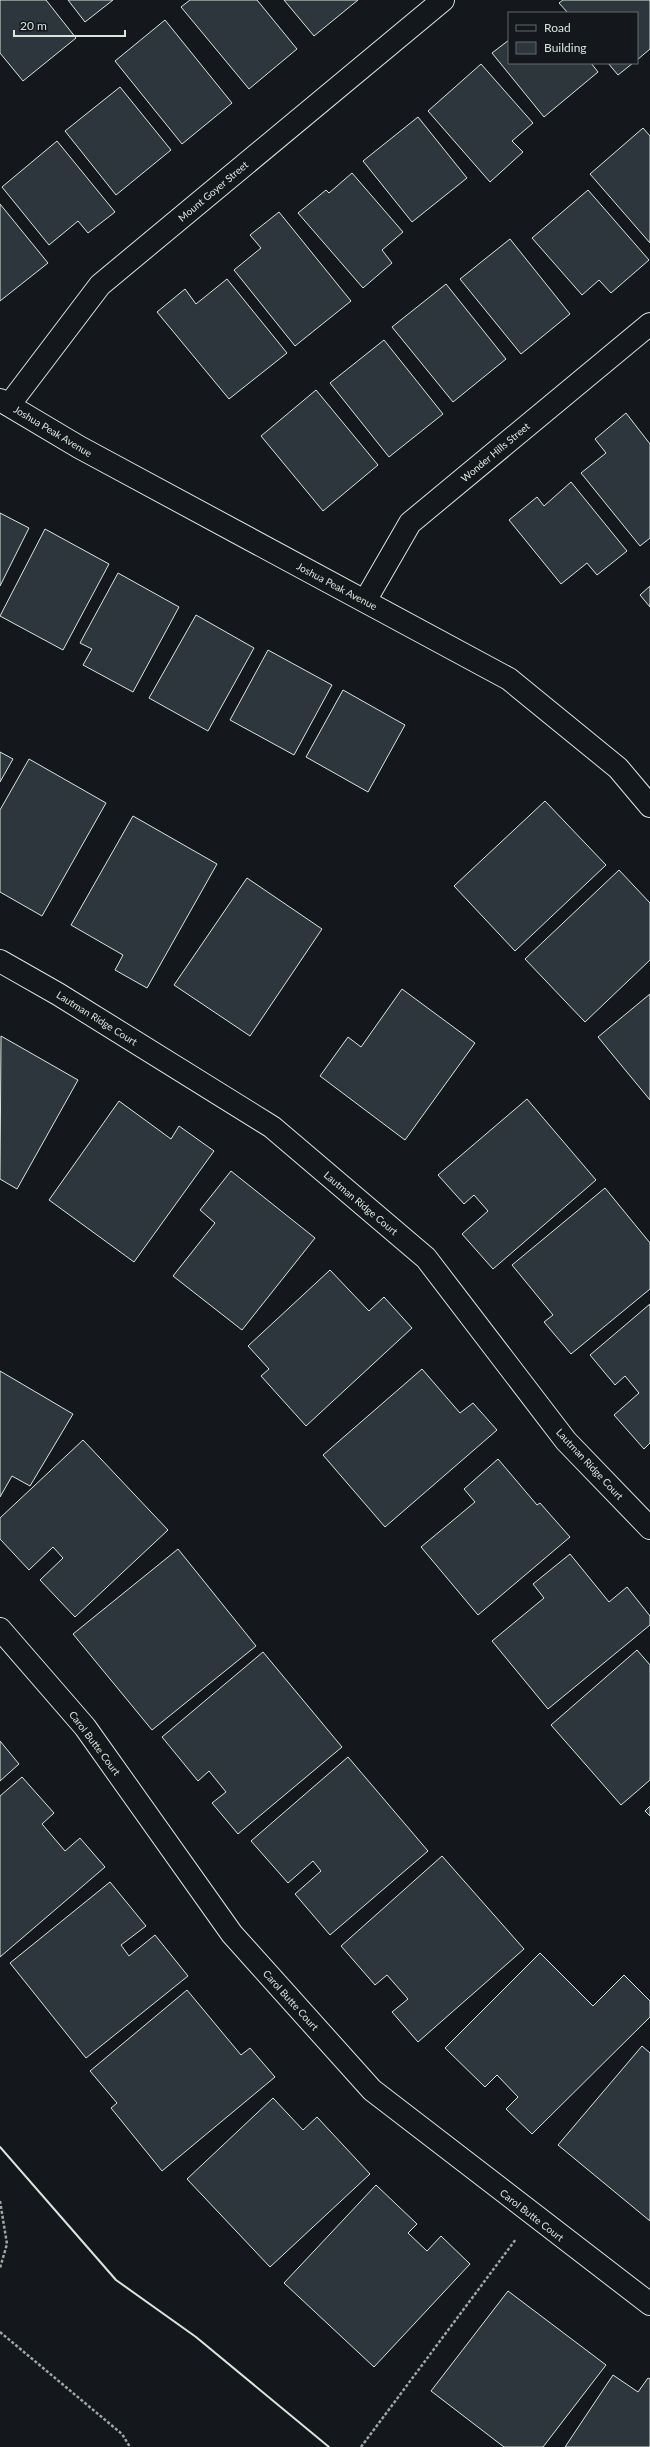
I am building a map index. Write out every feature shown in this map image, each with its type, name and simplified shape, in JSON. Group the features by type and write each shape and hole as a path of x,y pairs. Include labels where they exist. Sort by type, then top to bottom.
{"street":[{"name":"Mount Goyer Street","path":"4,402 100,285 443,0"},
{"name":"Wonder Hills Street","path":"365,601 410,523 650,324"},
{"name":"Joshua Peak Avenue","path":"4,402 79,447 509,679 618,768 650,806"},
{"name":"Lautman Ridge Court","path":"0,961 58,994 272,1127 426,1258 566,1440 650,1528"},
{"name":"Carol Butte Court","path":"0,1629 86,1727 232,1934 372,2090 650,2304"}],"path":[{"path":"0,2201 7,2244 0,2268"},
{"path":"361,2447 533,2215"},
{"path":"0,2332 122,2434 130,2447"}],"building":[{"path":"0,0 46,0 76,38 23,81 0,53"},
{"path":"68,0 113,0 85,22"},
{"path":"190,0 257,0 297,49 249,89 181,7"},
{"path":"284,0 358,0 314,36"},
{"path":"563,0 650,0 650,49 638,59 638,12 567,12 559,3"},
{"path":"165,20 232,103 182,144 115,61"},
{"path":"508,41 508,64 592,64 598,72 544,117 492,53"},
{"path":"481,64 533,123 512,141 523,152 490,182 428,111"},
{"path":"609,64 632,64 618,75"},
{"path":"120,87 171,150 116,195 65,131"},
{"path":"418,117 467,178 412,222 363,161"},
{"path":"643,128 650,136 650,243 590,174"},
{"path":"57,141 115,212 88,233 78,221 49,245 2,187"},
{"path":"352,173 403,232 382,250 392,263 363,288 298,213 326,190 329,193"},
{"path":"588,190 649,260 611,293 599,280 582,295 532,238"},
{"path":"0,204 48,263 0,301"},
{"path":"279,212 351,301 295,346 234,270 261,248 250,235"},
{"path":"510,239 570,314 521,354 460,279"},
{"path":"227,279 287,353 229,399 157,312 185,289 196,304"},
{"path":"446,284 506,359 453,402 392,327"},
{"path":"384,340 443,414 389,457 330,383"},
{"path":"316,390 378,465 323,511 261,436"},
{"path":"626,413 650,444 650,538 640,546 581,473 606,453 595,439"},
{"path":"571,482 627,551 597,575 587,563 561,584 509,520 537,497 544,506"},
{"path":"0,513 29,528 0,586"},
{"path":"45,529 109,564 63,650 0,616"},
{"path":"118,573 179,607 133,692 83,665 92,649 80,643"},
{"path":"650,586 650,607 640,595"},
{"path":"196,615 254,648 208,731 149,698"},
{"path":"268,650 332,685 294,755 230,720"},
{"path":"343,690 405,725 368,792 306,757"},
{"path":"0,752 13,759 0,782"},
{"path":"29,759 106,803 42,916 0,892 0,810"},
{"path":"545,801 606,865 515,951 454,886"},
{"path":"133,816 217,864 147,988 115,970 123,955 71,925"},
{"path":"619,870 650,903 650,960 585,1022 525,959"},
{"path":"247,878 322,929 250,1036 174,985"},
{"path":"402,989 475,1043 405,1140 320,1076 348,1037 361,1047"},
{"path":"650,994 650,1100 598,1037"},
{"path":"1,1036 78,1080 17,1189 0,1179"},
{"path":"527,1099 596,1180 493,1269 462,1234 488,1211 474,1195 464,1204 438,1175"},
{"path":"119,1101 171,1139 179,1126 214,1151 134,1262 49,1200"},
{"path":"231,1171 315,1238 242,1330 173,1276 215,1223 200,1210"},
{"path":"605,1188 650,1243 650,1289 571,1354 544,1322 553,1315 512,1265"},
{"path":"330,1270 369,1311 384,1297 412,1328 306,1426 261,1376 269,1369 248,1346"},
{"path":"650,1304 650,1443 644,1449 614,1415 639,1393 625,1376 615,1385 590,1355"},
{"path":"422,1369 460,1413 473,1403 497,1430 385,1527 323,1455"},
{"path":"0,1371 73,1414 30,1486 12,1476 0,1497"},
{"path":"83,1440 168,1530 75,1617 40,1580 63,1558 53,1547 29,1570 0,1539 0,1518"},
{"path":"498,1459 537,1505 540,1503 570,1537 478,1615 421,1547 475,1502 464,1489"},
{"path":"178,1549 256,1646 152,1730 73,1634"},
{"path":"570,1554 609,1602 627,1587 650,1616 650,1625 548,1709 492,1641 544,1598 533,1584"},
{"path":"637,1650 650,1665 650,1780 621,1805 551,1725"},
{"path":"263,1652 342,1747 238,1834 212,1803 226,1792 209,1771 198,1781 162,1737"},
{"path":"0,1741 19,1764 0,1781"},
{"path":"348,1757 428,1851 330,1935 295,1894 321,1871 313,1861 288,1883 251,1841"},
{"path":"22,1777 54,1813 42,1824 65,1851 80,1838 105,1867 0,1957 0,1796"},
{"path":"650,1806 650,1816 645,1811"},
{"path":"442,1856 524,1949 418,2042 392,2012 408,1999 387,1975 375,1985 341,1946"},
{"path":"110,1882 146,1926 121,1945 129,1956 155,1935 188,1976 86,2058 10,1963"},
{"path":"540,1953 593,2006 624,1975 650,2001 650,2017 532,2134 506,2109 518,2097 497,2075 485,2087 445,2048"},
{"path":"187,1990 241,2055 250,2048 275,2077 162,2171 111,2108 117,2103 90,2071"},
{"path":"642,2046 650,2053 650,2221 558,2145"},
{"path":"273,2098 303,2130 317,2117 370,2174 270,2267 187,2179"},
{"path":"376,2185 417,2224 408,2233 427,2251 441,2236 470,2264 374,2367 284,2283"},
{"path":"508,2291 606,2365 543,2447 504,2447 431,2391"},
{"path":"613,2375 638,2392 648,2378 650,2379 650,2447 565,2447"}],"wall":[{"path":"0,2147 116,2280 196,2337 329,2447"}]}
